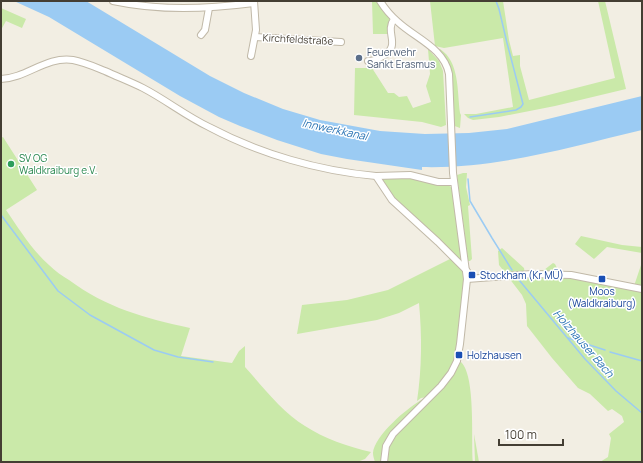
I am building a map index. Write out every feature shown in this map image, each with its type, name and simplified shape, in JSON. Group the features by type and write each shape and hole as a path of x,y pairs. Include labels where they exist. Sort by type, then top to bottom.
{"street":[{"name":"Kirchfeldstraße","path":"113,1 145,7 162,8 209,8 254,2 256,19 255,37 251,56"},
{"path":"380,1 394,19 435,50 445,62 449,74 453,173 467,271 459,355 454,367 446,381 393,434 386,446 384,462"},
{"path":"201,35 205,30 209,8"},
{"path":"368,61 376,60 392,48 391,26 394,19"},
{"name":"Kirchfeldstraße","path":"255,37 341,42"},
{"path":"1,79 14,77 36,67 53,62 66,60 83,62 133,83 209,128 266,152 326,169 376,176 410,175 438,182 454,182"},
{"path":"376,176 392,200 467,271"},
{"path":"467,279 532,274 571,275 642,289"}],"green space":[{"path":"372,1 376,1 389,18 390,34 373,34"},
{"path":"430,1 503,1 513,56 520,55 520,66 529,100 615,78 598,1 605,1 626,89 555,106 499,117 473,120 468,118 464,114 476,114 513,107 503,38 444,48 435,46"},
{"path":"1,8 26,19 22,28 6,21 1,30"},
{"path":"428,49 439,61 443,71 446,125 441,127 422,122 354,115 355,68 372,68 388,93 394,93 399,97 407,96 413,108 431,102 426,86 430,74"},
{"path":"440,49 451,62 454,69 458,87 461,115 460,128 452,125 451,79 438,50"},
{"path":"3,137 37,190 6,210 31,246 51,267 83,290 112,305 142,316 190,328 181,356 232,363 239,351 245,346 245,367 281,407 297,421 328,438 354,448 371,452 365,459 357,462 1,462 1,138"},
{"path":"467,173 466,187 470,205 468,206 472,259 470,261 468,261 457,175"},
{"path":"393,176 418,179 438,185 448,185 451,187 453,190 463,267 397,202 381,179 384,177"},
{"path":"581,236 622,245 642,247 642,253 607,247 594,259 575,244"},
{"path":"502,248 524,268 525,275 544,270 553,263 559,272 642,291 642,462 600,462 608,457 611,438 609,434 624,422 622,416 612,409 608,411 590,394 578,388 527,326 526,304 522,295 499,265 498,251"},
{"path":"452,258 464,274 462,323 456,360 452,369 444,380 427,397 421,398 417,401 421,352 419,303 399,313 377,320 297,334 302,305 347,300 388,290"},
{"path":"642,262 642,288 634,286"},
{"path":"461,362 466,369 471,394 473,462 387,462 390,444 395,435"},
{"path":"423,399 424,400 389,435 384,446 382,462 375,462 373,453 375,446 385,431 409,408"},
{"path":"474,434 479,462 475,462"}],"water":[{"name":"Innwerkkanal","path":"14,1 86,1 210,76 244,93 283,109 320,120 380,131 425,134 469,133 507,129 642,96 642,130 561,150 506,161 450,167 422,167 422,170 321,154 277,140 219,117 180,96 49,17"}],"waterway":[{"name":"Holzhauser Bach","path":"470,117 516,110 523,104 496,1"},
{"name":"Holzhauser Bach","path":"468,179 470,201 512,270"},
{"path":"1,215 58,291 90,315 154,350 178,357 213,362"},
{"name":"Holzhauser Bach","path":"519,280 585,359 616,391 642,413"},
{"path":"568,338 605,350"},
{"path":"610,352 642,361"}],"place":[{"name":"Feuerwehr Sankt Erasmus","path":"359,58"},
{"name":"SV OG Waldkraiburg e.V.","path":"11,164"},
{"name":"Stockham (Kr MÜ)","path":"472,275"},
{"name":"Moos (Waldkraiburg)","path":"602,279"},
{"name":"Holzhausen","path":"459,355"}]}
